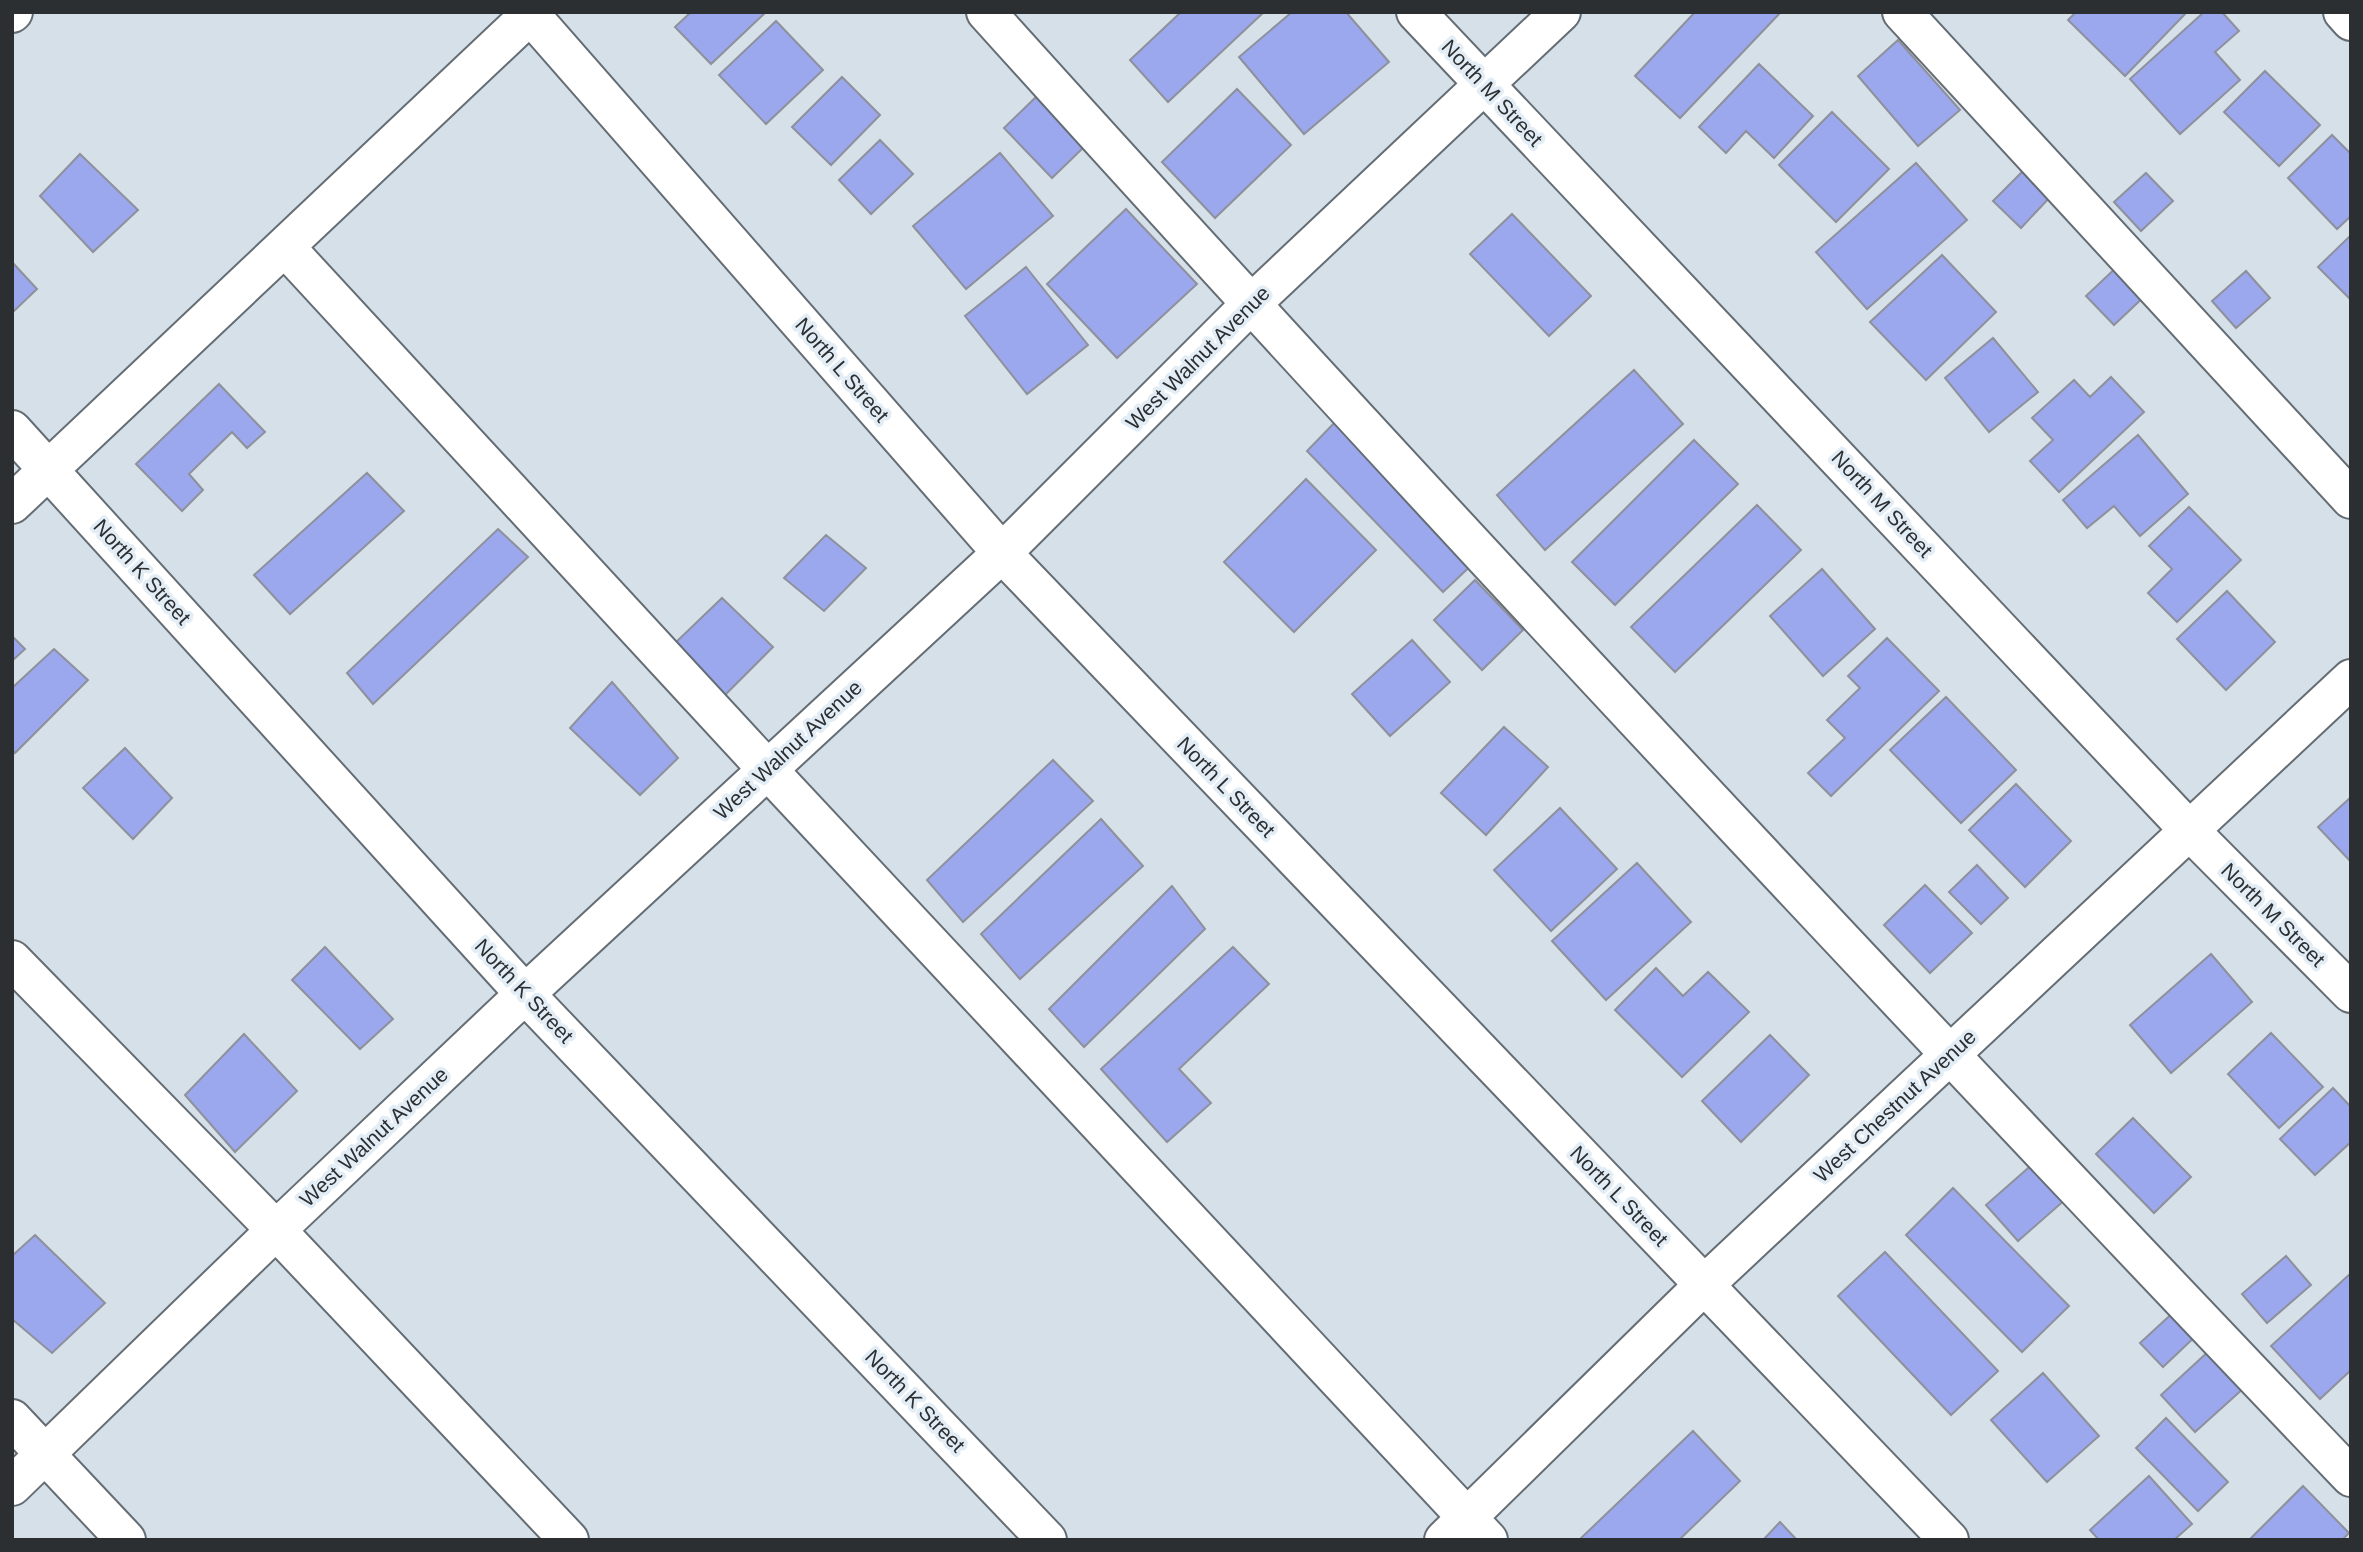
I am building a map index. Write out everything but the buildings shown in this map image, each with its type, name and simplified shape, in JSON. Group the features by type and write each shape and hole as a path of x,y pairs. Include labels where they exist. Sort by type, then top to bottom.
{"street":[{"path":"986,12 1250,305 1949,1056 2351,1477"},
{"name":"North M Street","path":"1416,12 2189,830 2351,993"},
{"name":"West Walnut Avenue","path":"12,1486 525,993 1002,553 1250,305 1561,12"},
{"path":"1902,12 2351,499"},
{"path":"2343,12 2351,21"},
{"path":"12,503 531,13"},
{"name":"North L Street","path":"531,13 1002,553 1949,1540"},
{"path":"285,247 1466,1532"},
{"name":"North K Street","path":"12,430 525,993 1047,1540"},
{"name":"West Chestnut Avenue","path":"1466,1532 1704,1285 2351,678"},
{"path":"12,960 276,1230 569,1540"},
{"path":"12,1419 126,1540"}]}
